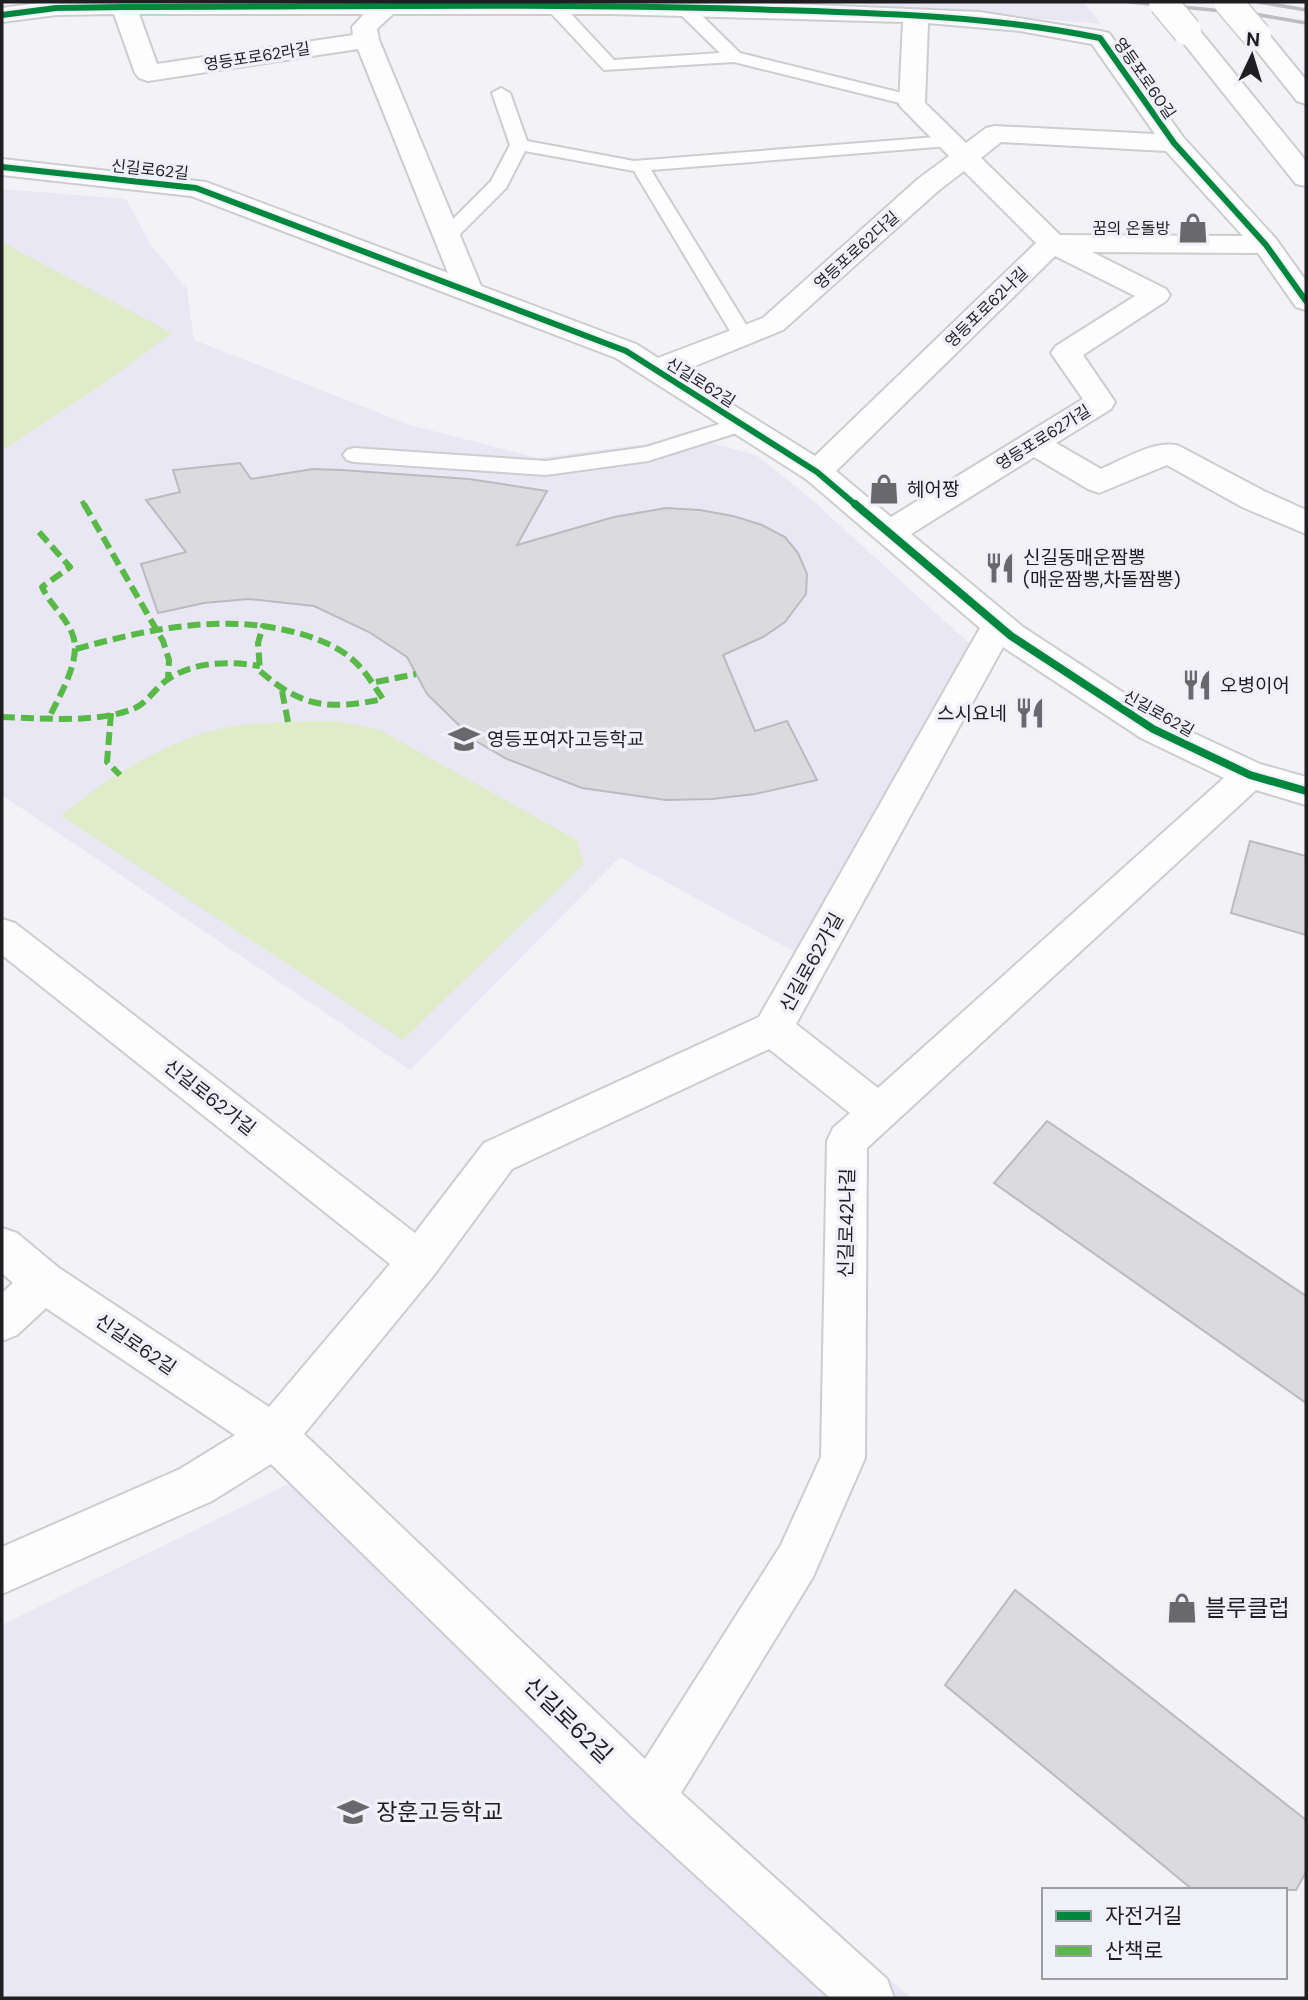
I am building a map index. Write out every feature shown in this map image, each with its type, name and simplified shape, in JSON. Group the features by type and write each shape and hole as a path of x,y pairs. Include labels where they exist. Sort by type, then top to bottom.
{"street":[{"path":"1163,2 1306,178"},
{"path":"1228,2 1306,96"},
{"name":"영등포로60길","path":"2,15 56,8 124,7 683,7 916,16 1054,27 1100,38 1174,143 1266,245 1306,301"},
{"name":"영등포로62라길","path":"124,7 148,73 367,40"},
{"path":"386,7 364,27 367,40 469,291"},
{"path":"916,16 912,105 1052,243 1266,245"},
{"name":"영등포로60길","path":"957,150 995,134 1174,143"},
{"name":"영등포로62다길","path":"656,370 774,324 928,185 957,150"},
{"name":"신길로62길","path":"2,167 196,187 626,351 817,471 1011,636 1153,729 1251,775 1306,791"},
{"name":"영등포로62가길","path":"889,533 1100,402 1066,353 1156,295 1052,243"},
{"name":"영등포로62나길","path":"817,471 1052,243"},
{"path":"1033,443 1099,482 1168,453 1253,499 1306,523"},
{"name":"신길로62가길","path":"274,1436 419,1261 498,1156 773,1029 998,625"},
{"name":"신길로42나길","path":"649,1798 797,1561 843,1458 847,1141 1251,775"},
{"name":"신길로62가길","path":"2,934 419,1261"},
{"path":"773,1029 879,1112"},
{"name":"신길로62길","path":"2,1247 44,1282 274,1436 649,1798 868,1998"},
{"path":"2,1321 44,1282"},
{"path":"2,1571 196,1485 274,1436"}],"lane":[{"path":"554,6 610,66 734,57 912,101"},
{"path":"683,7 734,57"},
{"path":"447,236 499,184 519,145 501,93"},
{"path":"519,145 639,166 957,150"},
{"path":"639,166 743,336"},
{"path":"354,455 546,468 648,454 742,424"}],"shaded area":[{"path":"837,2 1083,2 1101,24"},
{"name":"영등포여자고등학교","path":"2,189 126,199 150,244 187,289 194,340 410,425 538,458 692,438 756,455 811,499 971,645 819,965 620,857 410,1070 2,795"},
{"name":"장훈고등학교","path":"323,1467 911,1998 2,1998 2,1625"}],"green space":[{"path":"2,242 172,333 106,382 2,451"},
{"path":"338,721 380,730 577,840 584,864 403,1040 61,816 118,774 185,740 228,727"}],"building":[{"path":"240,463 251,479 313,469 341,470 469,479 547,491 517,545 614,517 666,508 733,516 762,525 785,537 798,553 807,574 806,594 785,622 763,637 723,655 755,731 787,721 817,780 755,794 712,799 666,800 582,788 507,759 474,740 427,694 407,657 369,632 314,606 249,599 204,603 158,613 141,564 186,552 146,500 180,492 173,470"},
{"path":"1250,841 1306,856 1306,935 1231,913"},
{"path":"1047,1121 1306,1296 1306,1403 994,1183"},
{"path":"1015,1590 1306,1820 1306,1872 1296,1890 1191,1888 945,1685"}],"railway":[{"path":"1130,2 1254,14 1306,23"},
{"path":"1259,2 1306,10"}],"marked path":[{"path":"82,501 163,641 169,660 168,679"},
{"path":"39,532 70,567 42,587 72,633 74,641 72,662 50,716"},
{"path":"76,649 154,630 199,625 244,624 288,630 327,643 360,666 383,699 331,706 303,701 289,694 260,671 258,643 263,626"},
{"path":"2,717 70,718 123,712 140,705 167,680 188,669 225,663 260,666"},
{"path":"376,682 416,674"},
{"path":"282,691 288,722"},
{"path":"111,713 107,762 120,775"}],"cycle path":[{"path":"2,15 56,8 124,7 693,8 855,12 979,19 1100,38 1174,143 1266,245 1306,301"},
{"path":"2,167 196,188 626,351 817,472 1011,636 1153,729 1250,775 1306,791"}],"place":[{"name":"꿈의 온돌방","path":"1193,228"},
{"name":"헤어짱","path":"884,489"},
{"name":"신길동매운짬뽕 (매운짬뽕,차돌짬뽕)","path":"1000,568"},
{"name":"오병이어","path":"1197,685"},
{"name":"스시요네","path":"1030,713"},
{"name":"영등포여자고등학교","path":"464,739"},
{"name":"블루클럽","path":"1182,1608"},
{"name":"장훈고등학교","path":"353,1812"}]}
